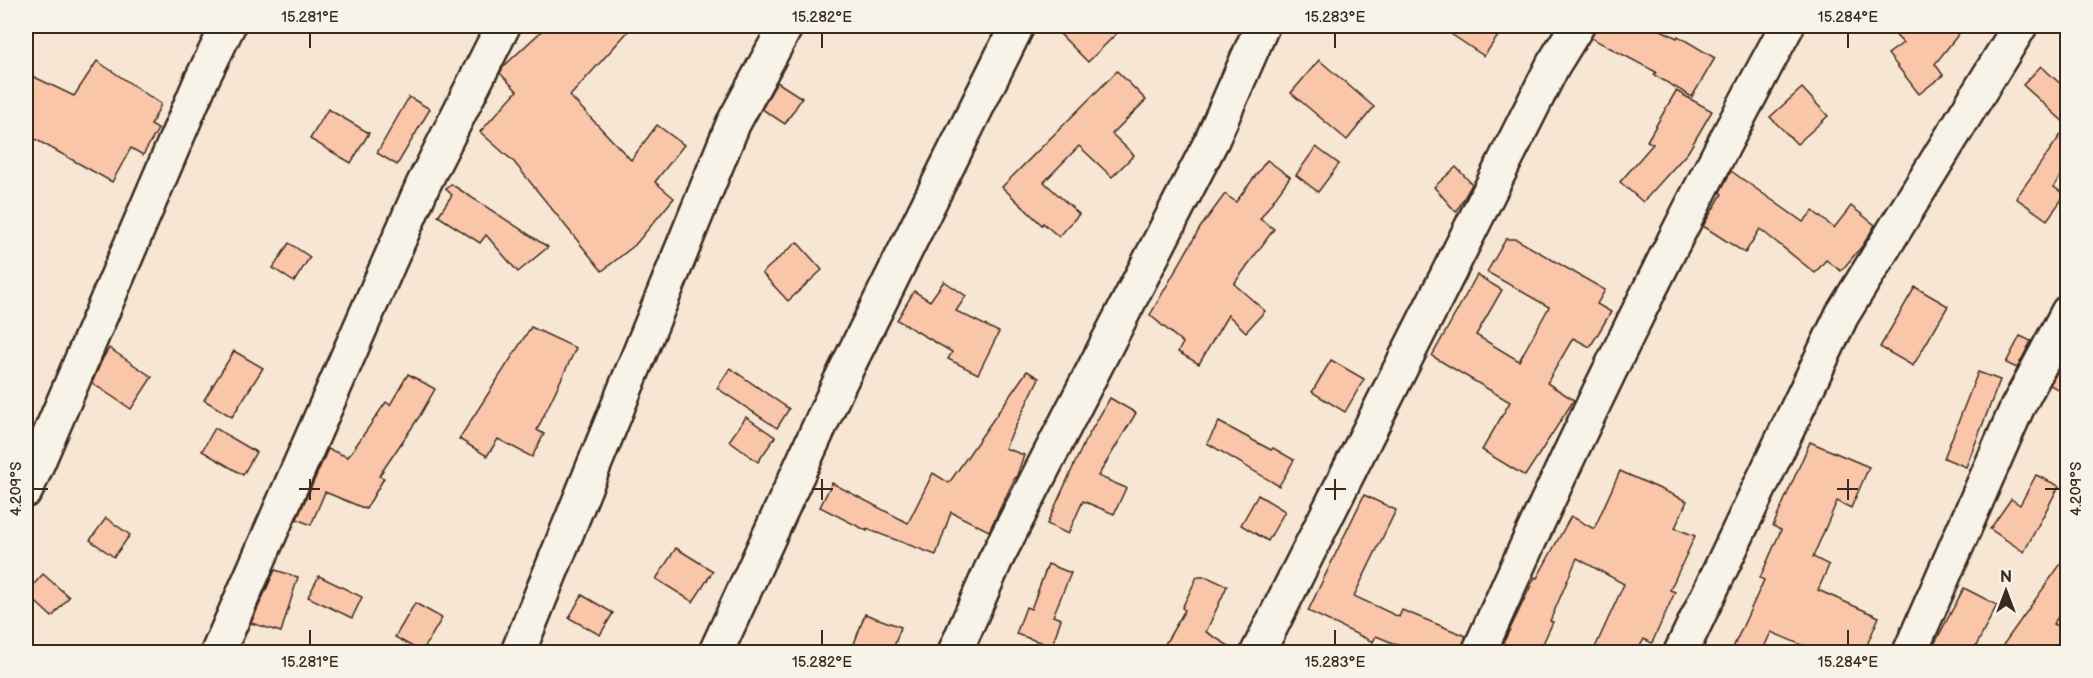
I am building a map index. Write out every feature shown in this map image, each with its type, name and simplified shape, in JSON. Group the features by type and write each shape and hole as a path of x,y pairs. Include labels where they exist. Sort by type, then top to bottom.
{"street":[{"path":"26,490 201,81 228,26"},
{"path":"218,652 423,184 503,26"},
{"path":"518,652 733,124 786,26"},
{"path":"716,652 839,384 1017,26"},
{"path":"955,652 995,561 1212,140 1262,26"},
{"path":"1258,652 1553,64 1577,26"},
{"path":"1479,652 1542,509 1695,198 1787,26"},
{"path":"1681,652 1842,315 2020,26"},
{"path":"1910,652 2017,408 2067,312"}],"building":[{"path":"547,26 633,26 570,96 631,160 657,125 684,145 655,182 674,198 635,245 602,271 514,162 480,132 517,91 500,73 504,66"},
{"path":"1052,26 1124,26 1088,62"},
{"path":"1439,26 1505,26 1484,56"},
{"path":"1596,26 1653,26 1677,38 1678,36 1715,58 1692,97 1654,75 1656,72 1591,38"},
{"path":"1887,26 1965,26 1935,64 1943,75 1919,94 1888,54 1903,43"},
{"path":"1319,60 1374,107 1347,140 1291,93"},
{"path":"97,61 161,104 151,125 158,129 143,155 131,148 112,182 26,134 26,73 74,96"},
{"path":"2041,66 2067,90 2067,125 2023,85"},
{"path":"1117,71 1146,100 1112,134 1134,155 1112,177 1079,146 1044,182 1079,214 1059,237 1043,223 1042,225 1002,187"},
{"path":"777,82 802,98 785,124 762,109"},
{"path":"1802,88 1828,116 1797,144 1770,117"},
{"path":"1676,91 1712,111 1688,152 1643,202 1620,182 1653,144 1647,141"},
{"path":"409,97 430,109 397,165 377,153"},
{"path":"328,109 369,133 351,163 310,139"},
{"path":"2067,126 2067,165 2054,187 2065,195 2047,220 2016,198"},
{"path":"1316,147 1339,164 1318,192 1296,175"},
{"path":"1267,160 1290,177 1260,219 1274,229 1234,284 1265,311 1246,332 1228,315 1199,364 1178,352 1183,343 1150,315 1200,228 1225,194 1236,202"},
{"path":"1456,167 1472,184 1456,212 1434,187"},
{"path":"1731,171 1803,222 1813,211 1834,228 1851,206 1875,225 1863,245 1841,271 1826,260 1815,273 1760,229 1745,253 1703,226 1722,194 1720,192"},
{"path":"451,184 548,247 518,272 486,235 480,243 438,216 452,195 446,189"},
{"path":"1506,239 1516,239 1605,290 1597,304 1611,312 1590,347 1573,338 1547,383 1574,400 1525,476 1482,450 1510,402 1432,356 1477,275 1502,290 1476,335 1519,361 1549,307 1487,272"},
{"path":"797,242 822,270 788,301 762,273"},
{"path":"289,243 310,257 294,282 273,268"},
{"path":"944,281 966,296 956,311 999,332 978,374 948,359 952,352 897,320 914,291 930,301"},
{"path":"1915,287 1948,306 1913,366 1880,347"},
{"path":"531,327 576,348 537,430 544,434 532,457 498,439 487,456 459,439"},
{"path":"2020,336 2031,341 2017,368 2006,363"},
{"path":"109,348 152,377 131,409 92,383"},
{"path":"234,351 263,368 232,417 204,400"},
{"path":"2065,358 2067,359 2067,394 2050,385"},
{"path":"1331,360 1364,379 1345,412 1312,392"},
{"path":"730,368 789,409 777,428 717,388"},
{"path":"1027,371 1039,378 1005,448 1024,455 1016,478 989,531 951,512 936,555 867,529 867,531 820,507 832,483 908,523 933,473 949,483"},
{"path":"1978,372 2000,380 1966,467 1944,458"},
{"path":"408,374 435,389 379,476 384,478 366,509 325,492 311,525 297,519 328,449 348,457 386,402 390,405"},
{"path":"1110,398 1136,413 1098,476 1126,488 1114,514 1083,501 1068,534 1047,524 1085,441"},
{"path":"746,417 775,437 758,462 729,441"},
{"path":"1219,422 1294,460 1279,486 1207,443"},
{"path":"215,428 256,452 243,475 202,451"},
{"path":"1810,442 1869,467 1851,508 1837,501 1813,557 1829,565 1818,590 1879,617 1864,652 1818,652 1771,632 1762,652 1731,652 1764,580 1760,578 1781,530 1773,526"},
{"path":"1620,471 1687,501 1675,528 1695,536 1670,590 1675,592 1652,643 1644,639 1637,652 1593,652 1624,584 1577,558 1539,652 1499,652 1535,577 1537,578 1571,516 1594,529"},
{"path":"2036,475 2059,486 2024,552 1990,529 2011,499 2020,505"},
{"path":"1258,495 1285,511 1268,541 1241,525"},
{"path":"1364,495 1396,510 1354,596 1399,617 1402,610 1466,636 1460,652 1415,652 1376,636 1373,642 1308,611"},
{"path":"106,518 130,535 114,557 90,540"},
{"path":"676,548 713,571 693,602 656,579"},
{"path":"2067,555 2067,605 2053,624 2067,631 2067,641 2062,652 1998,652"},
{"path":"1048,564 1071,573 1053,616 1061,619 1052,646 1016,634 1026,607 1031,609"},
{"path":"275,570 298,577 281,632 251,623"},
{"path":"43,574 69,597 52,617 26,593"},
{"path":"319,576 362,597 352,618 308,597"},
{"path":"1197,577 1207,577 1227,586 1206,632 1239,652 1180,652 1165,644 1185,610 1182,608"},
{"path":"1964,588 1997,605 1973,652 1930,652"},
{"path":"582,595 613,613 600,635 569,618"},
{"path":"415,603 442,618 422,652 395,637"},
{"path":"865,614 901,627 892,652 851,652"}]}
